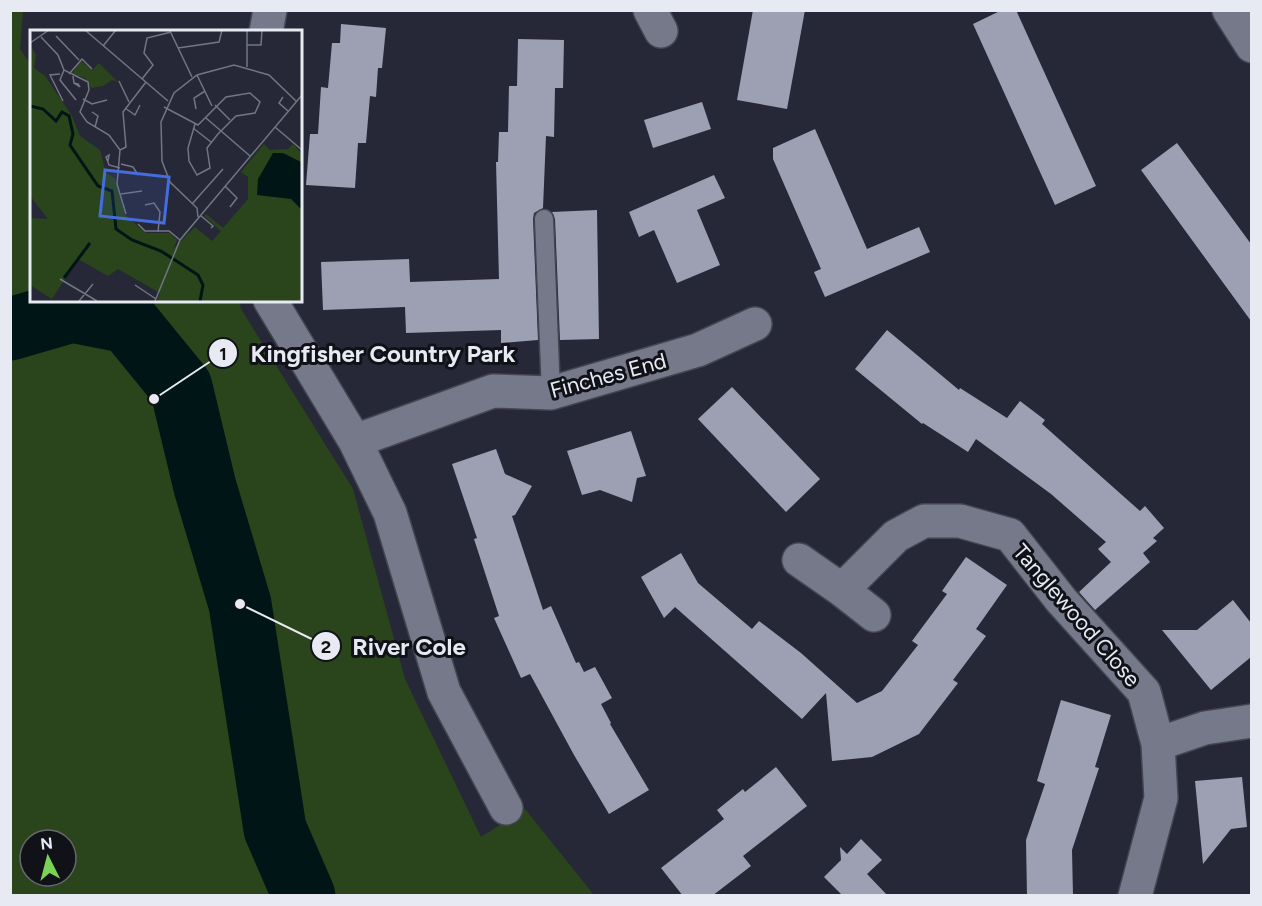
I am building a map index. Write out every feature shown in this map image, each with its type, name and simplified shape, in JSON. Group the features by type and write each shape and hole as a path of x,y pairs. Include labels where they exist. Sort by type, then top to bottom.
{"street":[{"path":"266,30 270,10"},
{"path":"1229,10 1251,46"},
{"path":"271,302 355,441 390,513 444,693 506,808"},
{"name":"Finches End","path":"355,441 494,391 551,393 698,350 755,324"},
{"name":"Tanglewood Close","path":"842,590 896,536 924,522 960,521 1010,536 1061,600 1144,692 1158,744 1161,798 1135,896"},
{"path":"799,560 874,615"},
{"path":"1158,744 1205,728 1251,721"}],"lane":[{"path":"544,219 551,393"}],"green space":[{"path":"10,11 23,11 20,49 30,64 30,302 239,302 241,309 353,489 405,679 481,837 525,809 594,895 11,895"}],"building":[{"path":"753,10 805,10 787,109 737,100"},
{"path":"1002,10 1016,10 1096,186 1055,205 973,24"},
{"path":"341,24 386,28 382,68 378,68 376,97 370,96 366,143 358,143 355,188 306,185 310,134 318,134 321,87 328,88 332,43 340,43"},
{"path":"518,39 564,40 563,88 555,88 554,137 546,136 543,208 534,213 533,219 538,340 501,343 501,330 406,333 405,307 323,310 321,262 409,259 410,282 499,279 496,162 498,162 499,132 508,132 509,86 517,86"},
{"path":"702,102 711,129 653,148 644,120"},
{"path":"815,129 867,249 919,227 930,252 825,297 814,272 821,269 773,159 773,148"},
{"path":"1177,143 1251,244 1251,321 1141,170"},
{"path":"714,175 725,198 697,210 720,265 677,283 654,230 639,237 629,212"},
{"path":"597,210 599,339 560,340 555,219 552,212"},
{"path":"887,330 959,390 960,388 1007,418 1020,401 1045,420 1042,424 1140,511 1145,506 1164,528 1153,538 1157,541 1143,553 1150,562 1095,610 1079,592 1111,562 1098,549 1106,542 1051,494 976,439 968,452 922,424 855,369"},
{"path":"732,387 820,479 786,512 698,419"},
{"path":"631,431 646,476 637,478 632,502 600,490 582,495 567,451"},
{"path":"496,449 505,474 532,486 515,515 512,516 543,610 551,606 576,663 579,662 584,672 595,667 612,698 601,704 610,724 649,790 609,814 530,674 521,678 494,618 499,616 474,539 477,538 452,464"},
{"path":"681,553 698,583 752,629 759,621 801,653 857,703 882,691 918,645 912,641 947,594 942,591 966,557 1007,585 976,629 986,636 953,680 958,683 919,734 872,757 832,761 826,693 802,719 675,607 664,618 641,577"},
{"path":"1233,600 1251,623 1251,657 1211,690 1162,630 1197,630"},
{"path":"1061,700 1111,715 1095,767 1099,768 1072,850 1073,896 1027,896 1026,840 1045,784 1037,781"},
{"path":"776,767 807,806 743,856 751,866 712,896 683,896 661,868 724,819 717,810 743,789 745,792"},
{"path":"1242,777 1247,827 1231,829 1203,864 1195,781"},
{"path":"861,839 882,860 867,874 888,896 843,896 824,877 841,860 840,847 847,854"}],"waterway":[{"path":"10,329 72,311 128,322 181,387 205,487 240,604 275,829 304,896"}],"place":[{"name":"Kingfisher Country Park","path":"154,399"},
{"name":"River Cole","path":"240,604"}]}
